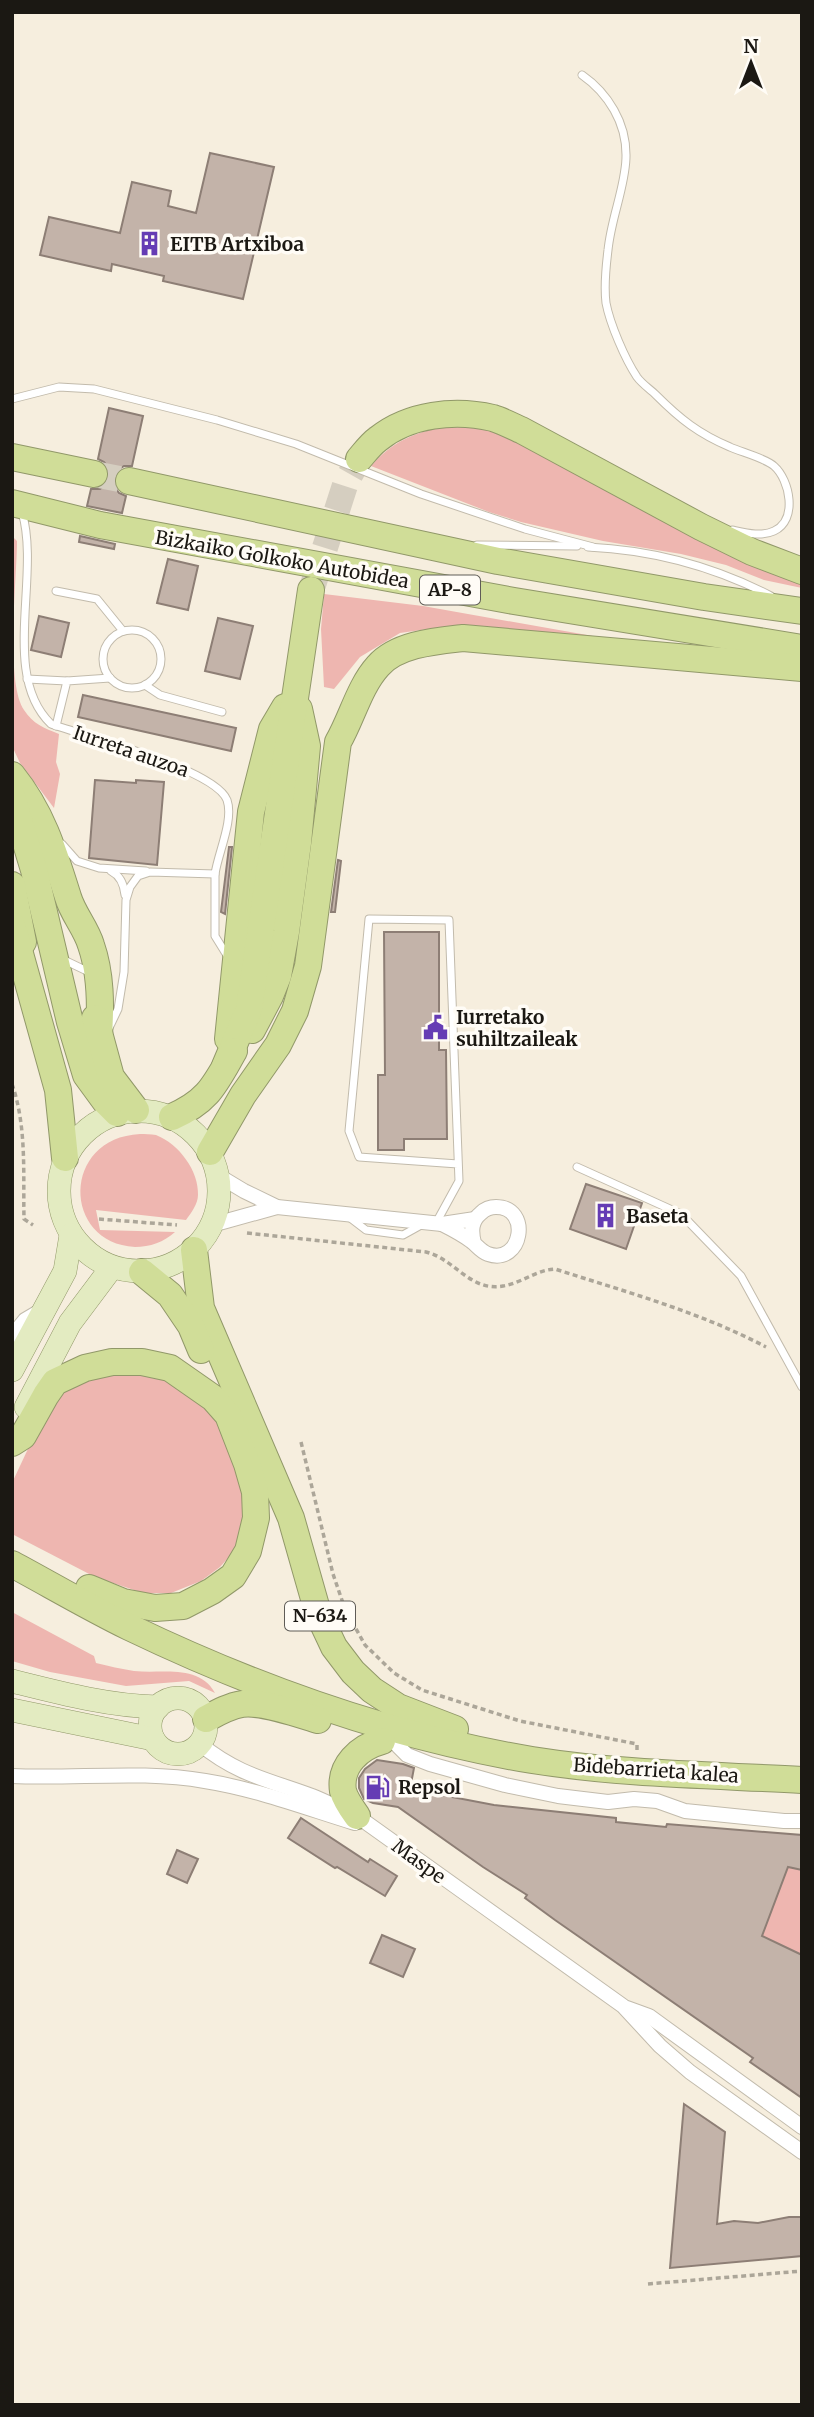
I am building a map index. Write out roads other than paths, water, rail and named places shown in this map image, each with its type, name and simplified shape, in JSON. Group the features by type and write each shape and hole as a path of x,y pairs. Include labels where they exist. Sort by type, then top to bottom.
{"highway":[{"path":"359,459 377,439 403,424 436,415 460,414 494,418 752,552 802,570"},
{"path":"12,457 94,474"},
{"name":"Bizkaiko Golkoko Autobidea","path":"129,481 498,561 801,611"},
{"name":"Bizkaiko Golkoko Autobidea","path":"16,504 100,525 487,596 802,648"},
{"path":"172,1117 191,1109 208,1094 225,1066 249,1009 311,590"},
{"path":"214,1164 224,1126 280,1059 298,1030 307,1007 323,944 343,732 359,696 378,665 403,650 423,643 463,638 802,668"},
{"path":"225,1066 251,812 272,729 295,691"},
{"path":"12,775 27,793 41,820 80,925 91,973 100,1038 111,1077 127,1112"},
{"path":"12,795 56,957 70,1022 86,1074 105,1101 127,1112"},
{"path":"12,827 38,928 56,957"},
{"path":"12,886 18,907 25,982"},
{"path":"12,925 25,982"},
{"path":"12,948 58,1090 65,1158"},
{"name":"N-634","path":"194,1250 201,1308 290,1518 318,1613 334,1647 353,1672 372,1690 398,1707 435,1723 480,1737 655,1771"},
{"path":"12,1546 80,1585 123,1602 155,1608 183,1606 212,1591 233,1576 248,1551 256,1518 255,1492 228,1415 191,1326 170,1295 142,1272"},
{"path":"12,1443 23,1436 55,1382 85,1368 112,1362 142,1362 170,1368 213,1398 228,1415"},
{"name":"N-634","path":"12,1564 129,1626 260,1682 342,1713 422,1737 510,1756"},
{"path":"203,1732 229,1707 261,1705 390,1744 476,1762 510,1756"},
{"path":"366,1823 344,1791 348,1763 359,1751 390,1744"},
{"name":"Bidebarrieta kalea","path":"510,1756 655,1771 802,1780"}],"main road":[{"path":"127,1112 154,1112 172,1117 193,1132 214,1164 219,1202 212,1226 194,1250 161,1269 142,1272 112,1267 89,1255 71,1235 60,1210 58,1184 65,1158 78,1138 96,1123 127,1112"},
{"path":"12,1370 65,1271 71,1235"},
{"path":"12,1435 70,1323 112,1267"},
{"path":"12,1681 137,1707 158,1707 173,1699 189,1700 197,1705 203,1732 187,1753 171,1754 164,1751 153,1739 150,1722 158,1707"},
{"path":"12,1710 153,1739"}],"street":[{"path":"214,1164 244,1191 277,1207 435,1223 475,1219 486,1209 502,1208 515,1216 520,1231 515,1246 502,1255 486,1253 474,1242 435,1223"},
{"path":"212,1226 277,1207"},
{"path":"474,1242 472,1235 475,1219"},
{"path":"12,1336 25,1320 43,1309"},
{"name":"Maspe","path":"203,1732 223,1763 262,1780 314,1797 366,1823 623,2006 660,2046 691,2072 802,2151"},
{"name":"Bidebarrieta kalea","path":"390,1744 407,1755 430,1763 558,1797 608,1802 634,1799 657,1801 685,1811 802,1821"},
{"path":"12,1776 167,1777 205,1781 366,1823"},
{"name":"Maspe","path":"623,2006 649,2016 802,2127"}],"lane":[{"path":"582,75 592,81 610,103 626,139 625,170 608,247 606,270 607,303 620,341 638,377 683,421 707,437 774,465 785,481 790,504 785,520 775,531 755,534 731,530 675,513"},
{"path":"12,398 59,387 94,389 217,420 296,444 421,494 512,525 593,547"},
{"name":"Iurreta auzoa","path":"16,504 27,540 23,668 40,715 56,726 203,777 220,789 227,799 230,813 215,874 215,936 235,966"},
{"path":"441,549 491,544 618,548 694,564 751,586 801,611"},
{"path":"56,591 97,599 123,631"},
{"path":"133,629 151,636 161,652 159,671 145,685 127,687 117,684 105,670 104,651 114,635 123,631 133,629"},
{"path":"26,679 67,681 110,678"},
{"path":"56,726 67,681"},
{"path":"145,685 160,695 222,712"},
{"path":"41,820 77,861 117,874 124,886 124,972 113,1023 100,1038"},
{"path":"106,869 215,874"},
{"path":"125,900 138,876 150,872"},
{"path":"435,1223 458,1181 458,1164 449,920 369,919 349,1132 359,1157 458,1164"},
{"path":"56,957 91,973"},
{"path":"577,1167 681,1214 741,1276 802,1387"}],"tunnel":[{"path":"313,585 346,482 359,459"},
{"path":"94,474 129,481"}],"place":[{"name":"EITB Artxiboa","path":"150,244"},
{"name":"Iurretako suhiltzaileak","path":"436,1028"},
{"name":"Baseta","path":"606,1216"},
{"name":"Repsol","path":"378,1787"}]}
